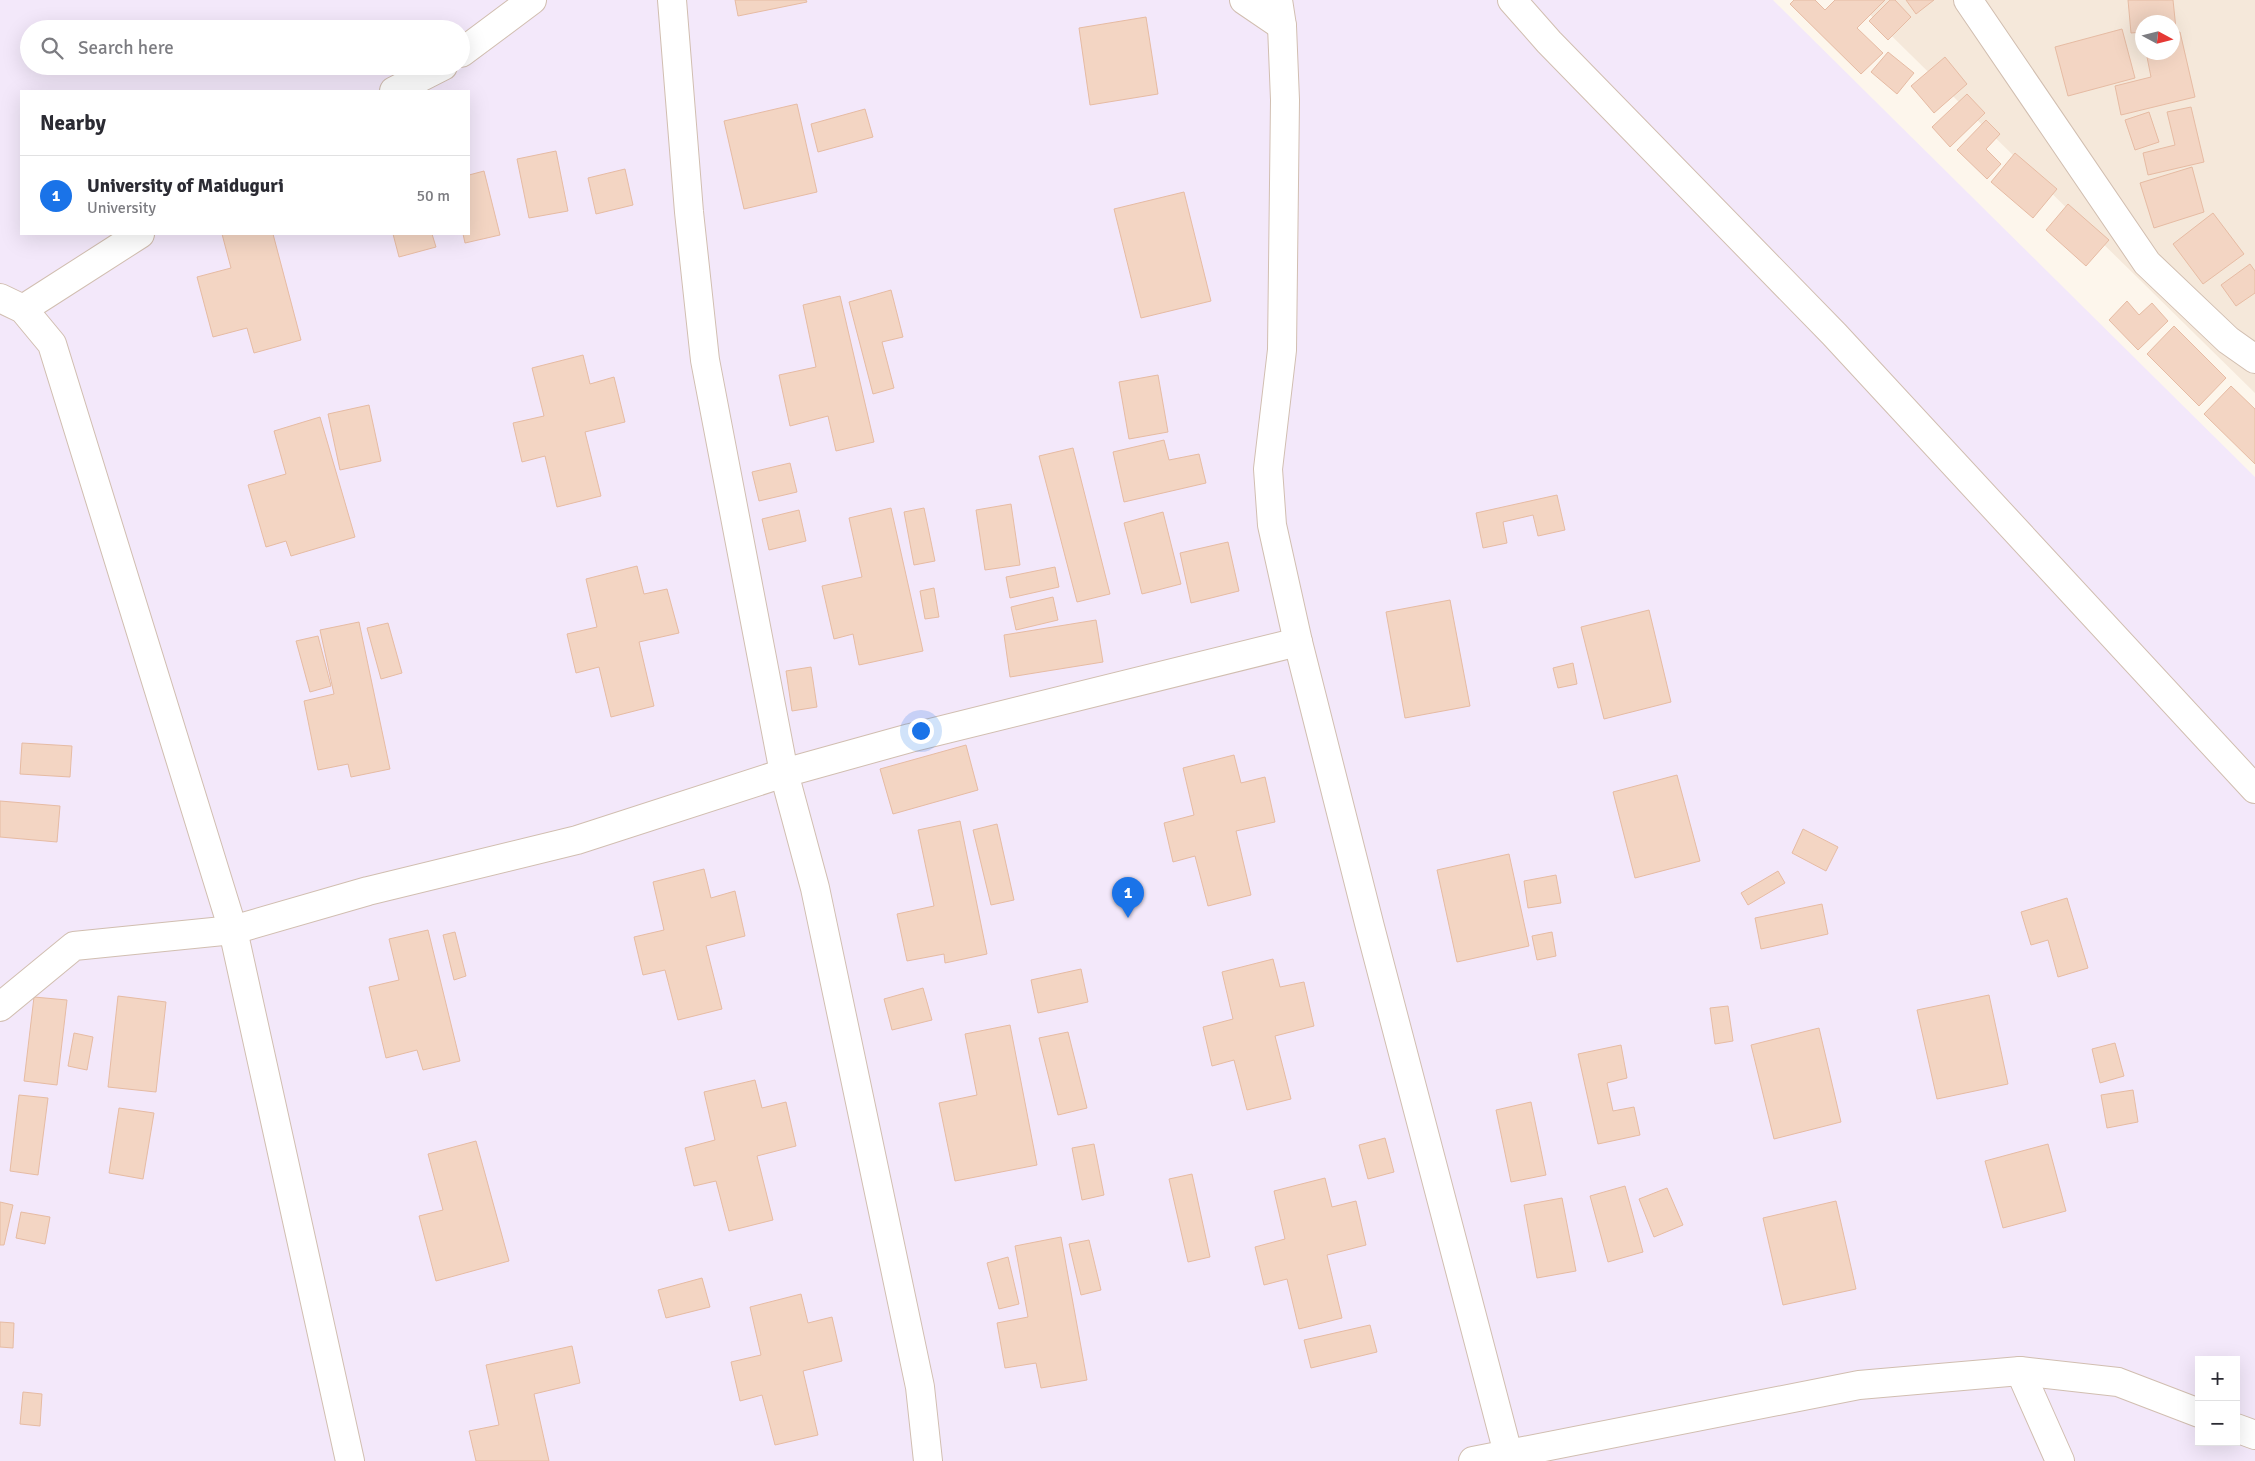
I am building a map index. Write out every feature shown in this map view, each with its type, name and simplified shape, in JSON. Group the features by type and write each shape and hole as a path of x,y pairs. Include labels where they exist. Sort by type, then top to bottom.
{"street":[{"path":"470,46 532,0"},
{"path":"672,0 688,192 705,360 784,774 815,888 920,1387 928,1461"},
{"path":"1244,0 1280,13 1286,100 1282,350 1268,469 1272,524 1298,642 1370,927 1510,1457"},
{"path":"1512,0 1549,42 1834,334 2255,789"},
{"path":"1968,0 2147,263 2228,340 2255,359"},
{"path":"396,90 425,75"},
{"path":"138,235 11,303 52,344 233,930 350,1461"},
{"path":"0,1007 74,946 233,930 368,891 577,840 784,774 910,738 1298,642"},
{"path":"2020,1371 2060,1461"},
{"path":"1473,1461 1510,1457 1859,1385 2020,1371 2118,1382 2195,1411"},
{"path":"2240,1429 2255,1435"}],"shaded area":[{"path":"0,0 1773,0 2255,477 2255,1461 0,1461"},
{"path":"1855,0 2255,0 2255,393"}],"building":[{"path":"735,0 806,0 807,2 738,16"},
{"path":"1794,0 1815,0 1825,10 1835,0 1885,0 1857,28 1883,53 1861,74 1790,4"},
{"path":"1890,0 1895,0 1911,17 1888,40 1869,21"},
{"path":"1906,0 1934,0 1916,14"},
{"path":"2128,0 2173,0 2175,15 2135,15 2135,33 2131,33"},
{"path":"1146,17 1158,94 1090,105 1079,28"},
{"path":"2122,29 2135,78 2068,96 2055,47"},
{"path":"2180,32 2195,97 2121,115 2115,86 2151,77 2148,60 2180,60"},
{"path":"1888,52 1914,73 1897,94 1871,72"},
{"path":"1945,57 1967,84 1934,113 1911,86"},
{"path":"1967,94 1985,113 1950,147 1932,127"},
{"path":"797,104 817,192 744,209 724,121"},
{"path":"2191,107 2204,162 2148,175 2143,153 2175,145 2167,112"},
{"path":"865,109 873,137 818,152 811,124"},
{"path":"2149,112 2159,142 2135,150 2125,120"},
{"path":"1986,120 2000,134 1986,149 2001,164 1987,179 1957,150"},
{"path":"556,151 568,211 529,218 517,159"},
{"path":"2015,153 2057,189 2033,218 1991,182"},
{"path":"2192,167 2204,212 2154,228 2140,183"},
{"path":"625,169 633,205 596,214 588,178"},
{"path":"484,171 500,235 465,243 463,235 470,235 470,175"},
{"path":"1184,192 1211,301 1141,318 1114,209"},
{"path":"2068,204 2109,240 2086,266 2046,230"},
{"path":"2213,213 2244,254 2203,284 2173,244"},
{"path":"222,235 273,235 301,340 254,353 247,328 213,337 197,277 231,268"},
{"path":"393,235 432,235 436,247 399,257"},
{"path":"2250,264 2255,271 2255,293 2236,306 2221,285"},
{"path":"891,290 903,337 882,342 894,388 873,394 849,302"},
{"path":"840,296 874,442 836,451 828,416 790,426 779,375 816,367 803,305"},
{"path":"2127,301 2139,315 2152,303 2168,321 2138,350 2109,320"},
{"path":"2174,326 2226,378 2199,406 2147,354"},
{"path":"583,355 590,384 614,377 625,422 585,432 601,496 557,507 545,456 522,462 513,423 544,416 532,368"},
{"path":"1158,375 1168,432 1129,439 1119,382"},
{"path":"2231,386 2255,409 2255,464 2204,414"},
{"path":"369,405 381,461 340,470 328,414"},
{"path":"320,417 355,537 291,556 286,541 266,547 248,485 286,474 274,431"},
{"path":"1164,440 1169,460 1199,454 1206,483 1124,502 1113,452"},
{"path":"1073,448 1110,594 1077,602 1039,456"},
{"path":"790,463 797,492 759,501 752,472"},
{"path":"1557,495 1565,530 1538,536 1533,515 1503,522 1507,543 1483,548 1476,513"},
{"path":"1011,504 1020,565 985,570 976,510"},
{"path":"891,508 923,651 859,665 853,634 834,639 822,586 862,577 849,518"},
{"path":"924,508 935,561 914,565 904,512"},
{"path":"799,510 806,541 769,550 762,519"},
{"path":"1163,512 1181,584 1142,594 1124,523"},
{"path":"1228,542 1239,591 1191,603 1180,553"},
{"path":"637,566 644,594 667,589 679,633 639,642 654,706 611,717 599,667 576,673 567,634 597,627 586,579"},
{"path":"1055,567 1059,587 1010,598 1006,577"},
{"path":"934,588 939,617 925,619 920,591"},
{"path":"1053,597 1058,620 1016,630 1011,607"},
{"path":"1450,600 1470,706 1405,718 1386,612"},
{"path":"1649,610 1671,702 1604,719 1581,627"},
{"path":"1096,620 1103,662 1010,677 1004,635"},
{"path":"359,622 390,769 351,777 348,764 318,770 304,701 334,694 320,630"},
{"path":"388,623 402,673 381,679 367,628"},
{"path":"318,636 331,686 310,692 296,641"},
{"path":"1573,663 1577,684 1558,688 1553,668"},
{"path":"811,667 817,707 792,711 786,671"},
{"path":"22,743 72,746 70,777 20,774"},
{"path":"966,745 978,790 893,814 880,769"},
{"path":"1234,755 1241,783 1265,777 1275,822 1236,831 1251,895 1208,906 1195,856 1173,862 1164,823 1194,815 1183,768"},
{"path":"1677,775 1700,861 1635,878 1613,792"},
{"path":"0,801 60,806 57,842 0,837"},
{"path":"960,821 987,954 945,963 944,954 907,961 897,914 934,906 918,830"},
{"path":"997,824 1014,900 991,905 973,830"},
{"path":"1803,829 1838,847 1826,871 1792,853"},
{"path":"1509,854 1529,946 1457,962 1437,870"},
{"path":"704,869 711,898 735,891 745,936 706,946 722,1009 678,1020 665,970 643,975 634,937 664,930 653,882"},
{"path":"1778,871 1785,883 1748,905 1741,893"},
{"path":"1556,875 1561,903 1528,908 1524,881"},
{"path":"2067,898 2088,968 2058,977 2048,940 2031,945 2021,912"},
{"path":"1822,904 1828,934 1761,949 1755,918"},
{"path":"428,930 460,1061 423,1070 417,1050 386,1058 369,987 399,980 389,939"},
{"path":"455,932 466,976 454,980 443,935"},
{"path":"1552,932 1556,956 1537,960 1532,936"},
{"path":"1273,959 1280,987 1304,982 1314,1026 1275,1036 1291,1099 1247,1110 1234,1060 1212,1066 1203,1027 1233,1019 1222,972"},
{"path":"1081,969 1088,1002 1038,1013 1031,980"},
{"path":"923,988 932,1020 892,1030 884,999"},
{"path":"1989,995 2008,1084 1937,1099 1917,1010"},
{"path":"118,996 166,1002 156,1092 108,1087"},
{"path":"34,997 67,1000 57,1085 24,1081"},
{"path":"1728,1006 1733,1041 1715,1044 1710,1008"},
{"path":"1010,1025 1037,1165 955,1181 939,1103 977,1095 965,1034"},
{"path":"1819,1028 1841,1122 1774,1139 1751,1045"},
{"path":"1068,1032 1087,1108 1058,1115 1039,1038"},
{"path":"74,1033 93,1037 87,1070 68,1066"},
{"path":"2115,1043 2124,1076 2100,1083 2092,1049"},
{"path":"1621,1045 1627,1078 1607,1083 1613,1111 1634,1107 1640,1135 1598,1144 1578,1054"},
{"path":"755,1080 762,1108 786,1102 796,1146 757,1156 773,1220 729,1231 716,1181 694,1186 685,1148 715,1140 704,1092"},
{"path":"2133,1090 2138,1122 2107,1128 2101,1095"},
{"path":"19,1095 48,1098 38,1175 10,1171"},
{"path":"1531,1102 1546,1175 1511,1182 1496,1110"},
{"path":"119,1108 154,1113 143,1179 109,1173"},
{"path":"1385,1138 1394,1172 1368,1179 1359,1145"},
{"path":"476,1141 509,1261 436,1281 419,1216 443,1210 428,1154"},
{"path":"1094,1144 1104,1195 1082,1200 1072,1148"},
{"path":"2048,1144 2066,1211 2003,1228 1985,1161"},
{"path":"1192,1174 1210,1257 1188,1262 1169,1179"},
{"path":"1325,1178 1332,1207 1356,1201 1366,1245 1327,1255 1342,1318 1299,1329 1287,1279 1264,1285 1255,1247 1285,1239 1274,1191"},
{"path":"1625,1186 1643,1252 1608,1262 1590,1196"},
{"path":"1667,1188 1683,1225 1654,1237 1639,1199"},
{"path":"1562,1198 1576,1271 1537,1278 1524,1205"},
{"path":"1836,1201 1856,1289 1783,1305 1763,1218"},
{"path":"0,1202 13,1205 4,1245 0,1245"},
{"path":"21,1212 50,1217 45,1244 16,1238"},
{"path":"1061,1237 1087,1380 1041,1388 1036,1363 1005,1368 997,1323 1028,1317 1015,1246"},
{"path":"1089,1240 1101,1290 1081,1295 1069,1244"},
{"path":"1008,1257 1019,1304 999,1309 987,1263"},
{"path":"702,1278 710,1307 666,1318 658,1290"},
{"path":"801,1294 808,1323 832,1317 842,1361 803,1371 818,1435 775,1445 762,1395 740,1401 731,1362 761,1355 750,1307"},
{"path":"0,1322 14,1323 13,1348 0,1347"},
{"path":"1370,1325 1377,1352 1311,1368 1304,1340"},
{"path":"572,1346 580,1383 534,1394 549,1461 476,1461 469,1431 499,1425 486,1365"},
{"path":"23,1392 42,1394 40,1426 20,1424"}],"place":[{"name":"University of Maiduguri","path":"1128,918"}]}
